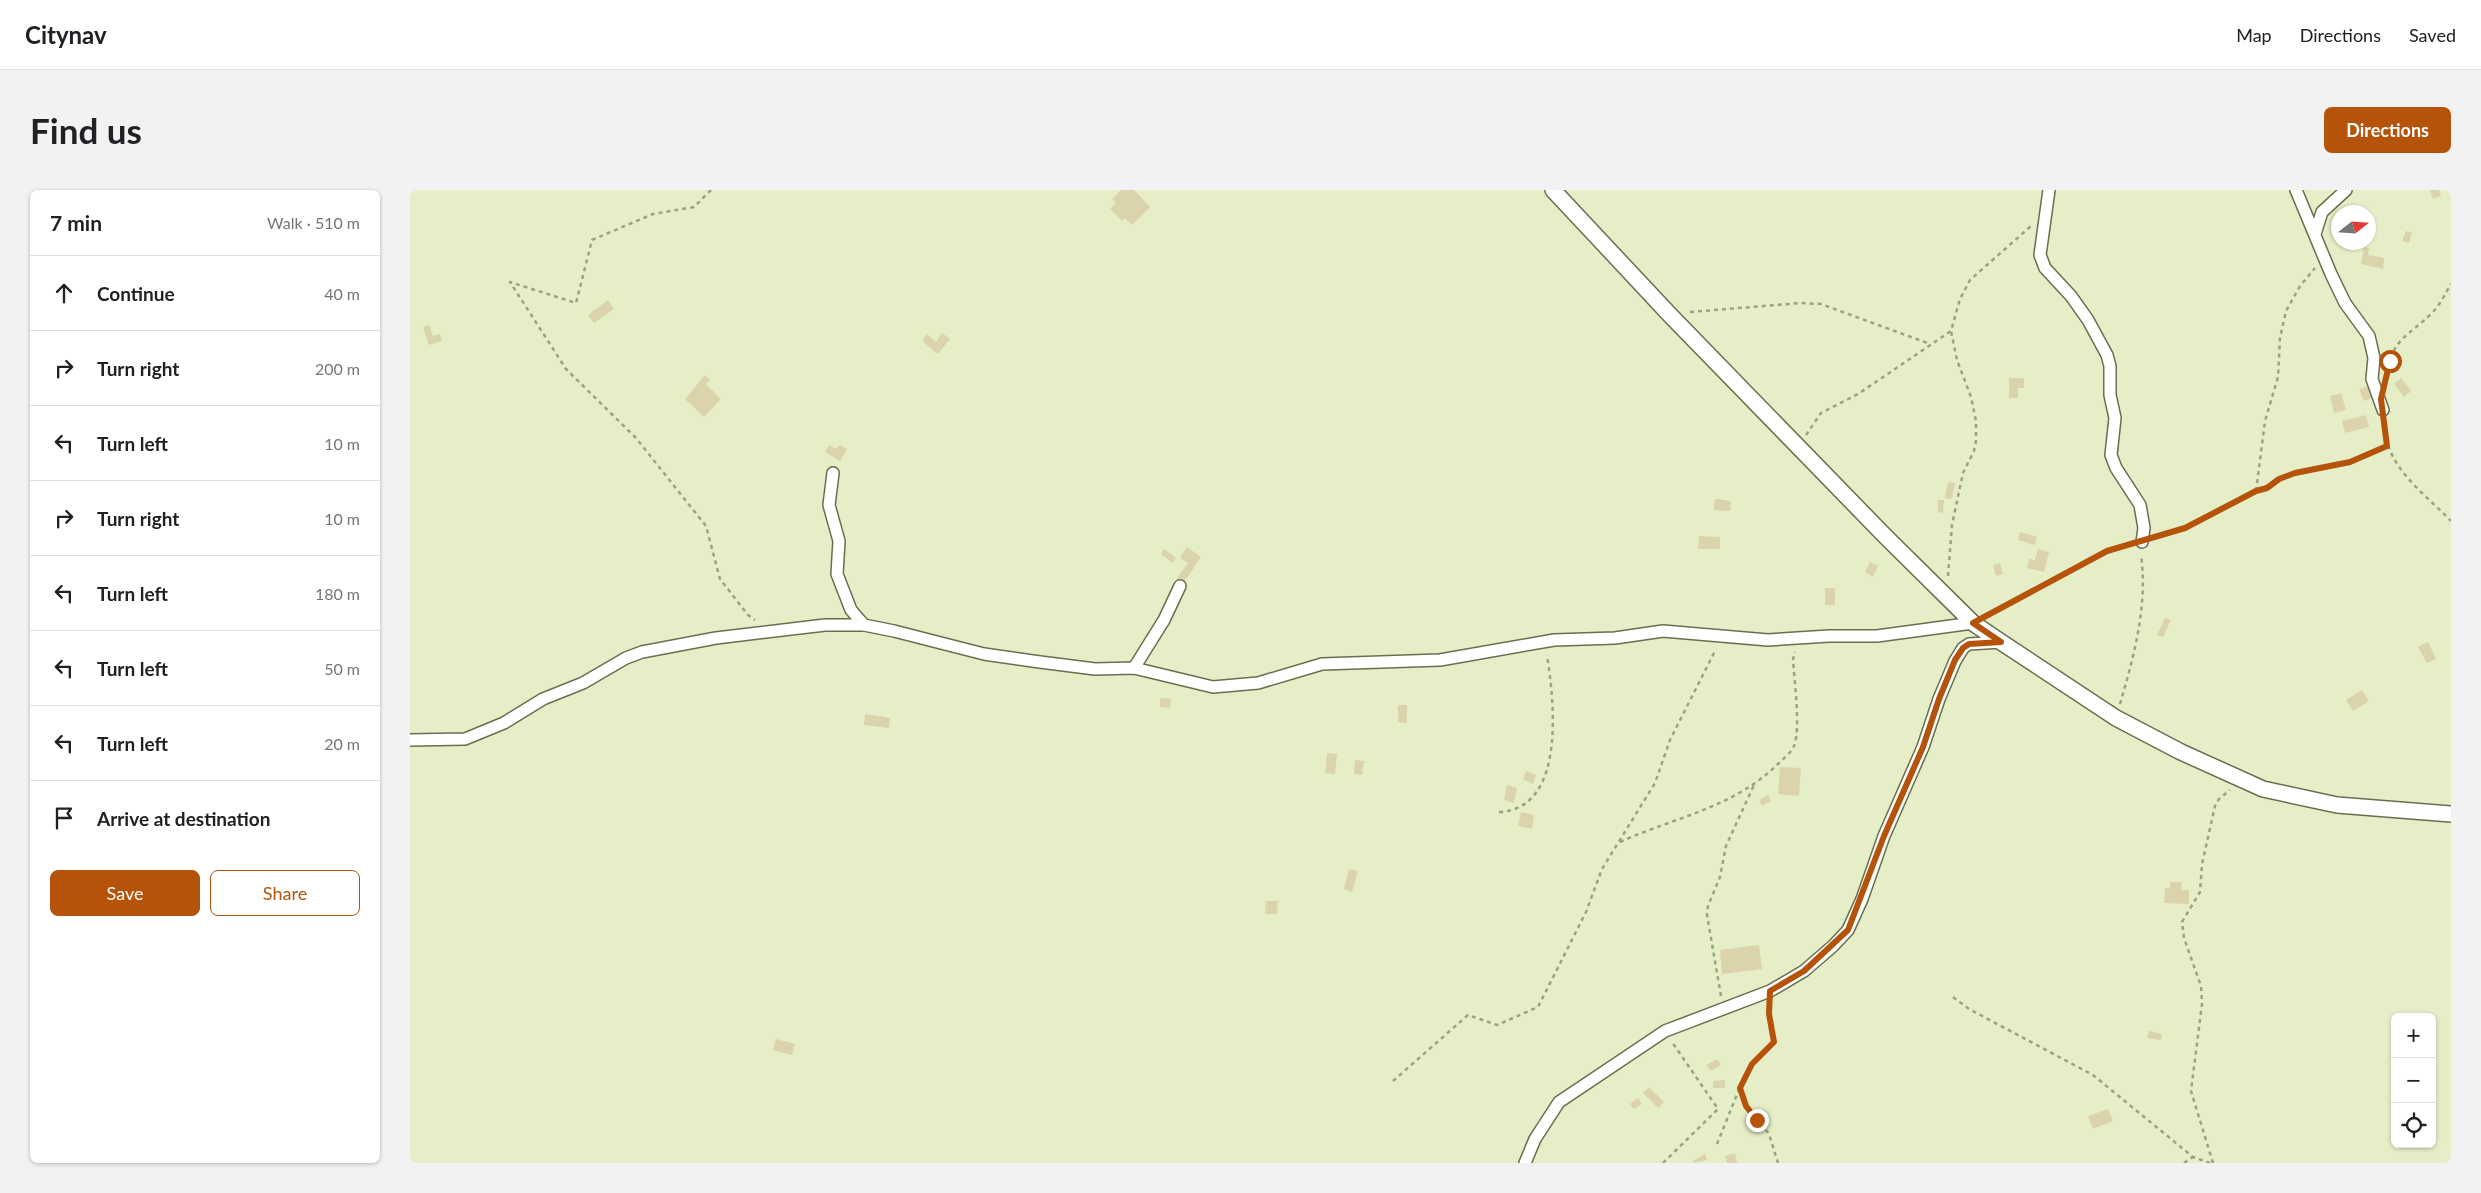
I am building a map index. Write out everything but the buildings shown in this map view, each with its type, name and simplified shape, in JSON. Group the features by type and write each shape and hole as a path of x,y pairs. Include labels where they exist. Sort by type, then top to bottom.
{"street":[{"path":"1553,190 1799,449 1973,623 2116,718 2181,752 2262,789 2337,805 2451,814"},
{"path":"2049,190 2039,248 2042,261 2045,268 2071,296 2088,320 2107,355 2110,366 2110,395 2115,418 2111,455 2116,468 2140,505 2144,528 2140,543"},
{"path":"2296,190 2345,303 2369,336 2374,358 2372,379 2382,405"},
{"path":"2315,234 2325,208 2346,190"},
{"path":"833,473 829,505 839,541 837,574 851,610 864,625"},
{"path":"1134,668 1164,620 1180,586"},
{"path":"410,740 465,739 504,723 543,699 583,684 626,658 642,652 692,642 825,625 864,625 984,654 1095,669 1134,668 1213,687 1258,683 1322,664 1440,660 1544,641 1615,638 1662,631 1720,638 1768,640 1803,637 1877,636 1973,623"},
{"path":"1525,1163 1536,1139 1559,1102 1665,1031 1770,991 1804,971 1848,930 1888,828 1923,747 1939,699 1955,660 1963,648 1969,644 2001,642"}],"path":[{"path":"711,190 694,207 653,214 592,240 576,303 510,282 566,369 636,438 706,526 720,579 748,615 775,631"},
{"path":"1946,598 1952,524 1963,473 1974,451 1976,441 1976,421 1971,397 1957,360 1951,331 1960,299 1970,280 2045,214"},
{"path":"2256,491 2265,421 2278,377 2280,338 2286,311 2300,286 2324,258"},
{"path":"2451,284 2440,304 2396,344 2390,361 2382,405 2384,435 2387,446 2410,481 2451,520"},
{"path":"1670,315 1718,308 1801,303 1821,304 1930,344"},
{"path":"1799,449 1810,426 1821,413 1858,394 1951,331"},
{"path":"1973,623 2107,551 2140,543 2185,528 2256,491 2267,488 2279,479 2295,473 2350,462 2387,446"},
{"path":"2116,718 2129,674 2143,600 2140,543"},
{"path":"1618,843 1647,830 1675,823 1718,805 1767,775 1795,746 1796,700 1793,659 1803,637"},
{"path":"1394,1081 1468,1015 1496,1025 1538,1007 1586,912 1602,870 1655,783 1670,740 1710,662 1720,638"},
{"path":"1499,812 1511,812 1522,807 1540,785 1550,765 1553,716 1552,689 1544,641"},
{"path":"2211,1163 2191,1091 2202,1004 2201,986 2184,938 2182,922 2200,892 2202,864 2215,806 2219,799 2244,780"},
{"path":"1724,1010 1707,915 1708,906 1720,877 1726,846 1754,784"},
{"path":"1717,1144 1752,1064 1774,1042 1769,1014 1770,991"},
{"path":"1954,997 1970,1009 2093,1075 2193,1157 2211,1163"},
{"path":"1663,1163 1718,1110 1665,1031"},
{"path":"1740,1088 1746,1106 1769,1134 1778,1163"},
{"path":"2184,1163 2193,1157"}],"route":[{"path":"1757,1120 1746,1106 1740,1088 1746,1072 1774,1042 1775,1038 1769,1014 1770,991 1804,971 1822,957 1848,930 1862,899 1884,836 1923,747 1939,699 1955,660 1963,648 1974,642 2001,642 1973,623 2023,597 2074,567 2107,551 2185,528 2256,491 2267,488 2284,477 2350,462 2387,446 2384,435 2381,399 2390,361"}]}
